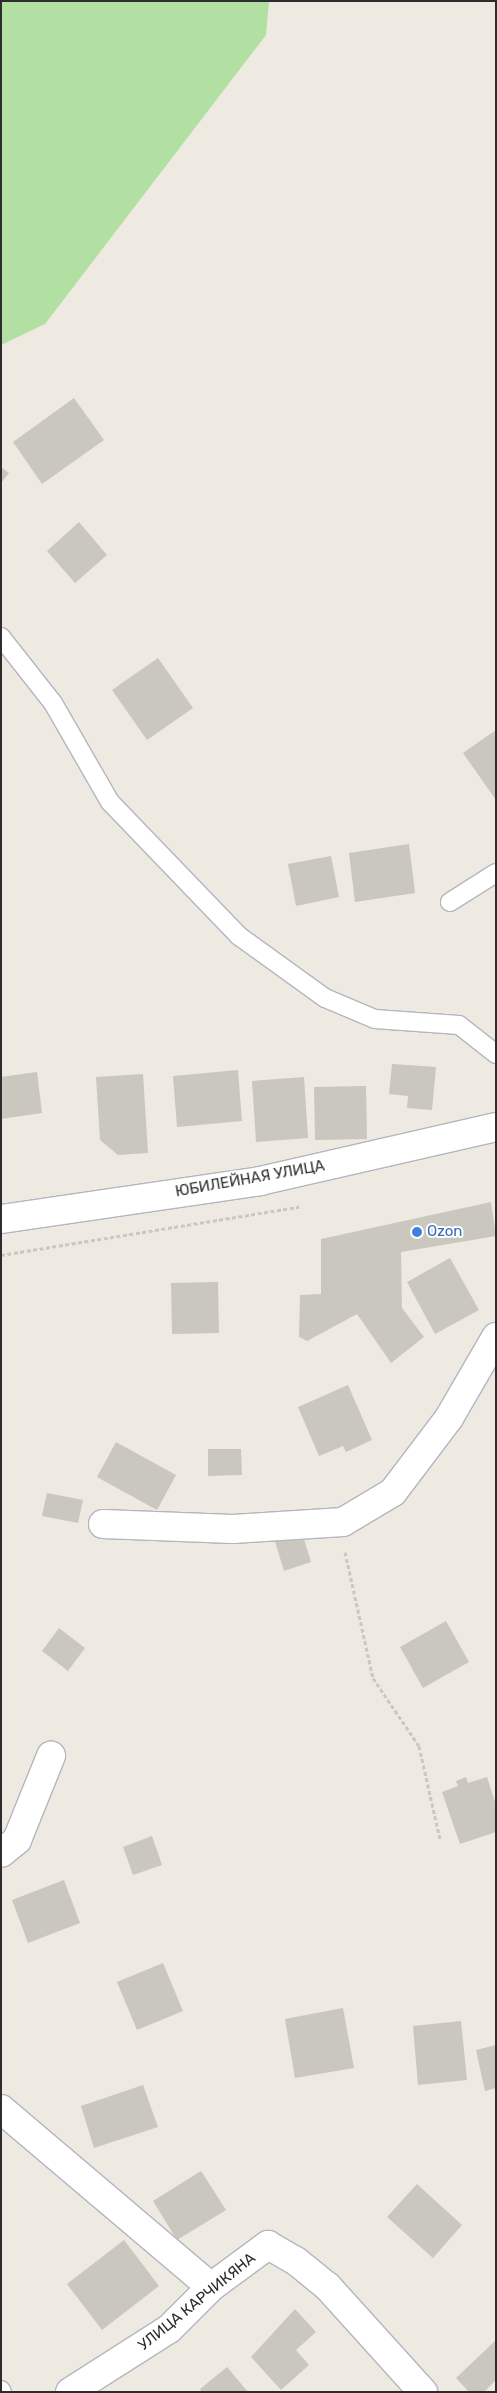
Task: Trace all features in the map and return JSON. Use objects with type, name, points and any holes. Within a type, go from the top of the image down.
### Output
[{"type":"street","name":"ЮБИЛЕЙНАЯ УЛИЦА","points":[[1,1218],[260,1181],[496,1127]]},
{"type":"street","points":[[103,1524],[233,1529],[343,1522],[393,1492],[449,1418],[496,1337]]},
{"type":"street","points":[[1,1853],[17,1840],[51,1756]]},
{"type":"street","points":[[4,2108],[211,2287]]},
{"type":"street","name":"УЛИЦА КАРЧИКЯНА","points":[[70,2392],[169,2329],[211,2287],[268,2245],[296,2261],[328,2287],[423,2392]]},
{"type":"lane","points":[[1,637],[53,703],[110,802],[239,936],[325,998],[375,1019],[459,1025],[496,1054]]},
{"type":"lane","points":[[450,902],[496,873]]},
{"type":"path","points":[[343,1522],[347,1565],[373,1678],[419,1746],[440,1839]]},
{"type":"green space","points":[[1,1],[269,1],[266,35],[45,324],[1,345]]},
{"type":"building","points":[[74,398],[104,440],[42,484],[13,442]]},
{"type":"building","points":[[1,467],[9,473],[1,483]]},
{"type":"building","points":[[79,522],[107,555],[75,583],[47,551]]},
{"type":"building","points":[[158,658],[193,708],[147,740],[112,690]]},
{"type":"building","points":[[496,730],[496,800],[463,753]]},
{"type":"building","points":[[409,844],[415,893],[355,902],[349,853]]},
{"type":"building","points":[[331,856],[339,897],[296,906],[288,864]]},
{"type":"building","points":[[392,1064],[436,1067],[432,1110],[407,1108],[408,1096],[389,1094]]},
{"type":"building","points":[[238,1070],[242,1121],[177,1127],[173,1076]]},
{"type":"building","points":[[37,1072],[42,1113],[1,1119],[1,1077]]},
{"type":"building","points":[[143,1074],[148,1153],[118,1155],[100,1140],[96,1077]]},
{"type":"building","points":[[304,1077],[308,1138],[256,1142],[252,1081]]},
{"type":"building","points":[[366,1086],[367,1139],[315,1140],[314,1087]]},
{"type":"building","points":[[491,1202],[496,1236],[401,1252],[402,1308],[424,1337],[391,1363],[357,1314],[307,1341],[299,1337],[300,1295],[321,1294],[321,1239]]},
{"type":"building","points":[[450,1258],[479,1310],[435,1334],[407,1282]]},
{"type":"building","points":[[218,1282],[219,1333],[172,1334],[171,1283]]},
{"type":"building","points":[[348,1385],[372,1440],[346,1452],[343,1446],[319,1456],[298,1407]]},
{"type":"building","points":[[116,1442],[176,1475],[157,1510],[97,1477]]},
{"type":"building","points":[[208,1449],[241,1449],[242,1475],[208,1476]]},
{"type":"building","points":[[47,1493],[83,1500],[78,1523],[42,1516]]},
{"type":"building","points":[[300,1526],[311,1562],[284,1571],[273,1535]]},
{"type":"building","points":[[446,1621],[469,1662],[423,1688],[400,1647]]},
{"type":"building","points":[[59,1628],[85,1648],[68,1671],[42,1651]]},
{"type":"building","points":[[466,1777],[468,1783],[487,1777],[496,1805],[496,1832],[460,1844],[442,1792],[458,1786],[456,1781]]},
{"type":"building","points":[[152,1836],[162,1865],[133,1875],[123,1847]]},
{"type":"building","points":[[64,1880],[80,1923],[28,1943],[12,1900]]},
{"type":"building","points":[[163,1963],[183,2011],[137,2030],[117,1982]]},
{"type":"building","points":[[343,2008],[354,2068],[295,2078],[285,2019]]},
{"type":"building","points":[[461,2021],[467,2080],[418,2085],[413,2026]]},
{"type":"building","points":[[496,2045],[496,2088],[485,2091],[476,2050]]},
{"type":"building","points":[[143,2085],[158,2127],[94,2148],[81,2106]]},
{"type":"building","points":[[201,2171],[226,2210],[177,2240],[153,2201]]},
{"type":"building","points":[[417,2184],[462,2225],[433,2258],[387,2217]]},
{"type":"building","points":[[124,2240],[159,2286],[102,2330],[67,2284]]},
{"type":"building","points":[[295,2309],[316,2332],[296,2350],[309,2365],[281,2390],[251,2357]]},
{"type":"building","points":[[496,2340],[496,2380],[484,2392],[469,2392],[456,2378]]},
{"type":"building","points":[[227,2367],[248,2392],[202,2392],[200,2389]]},
{"type":"place","name":"Ozon","points":[[417,1232]]}]
